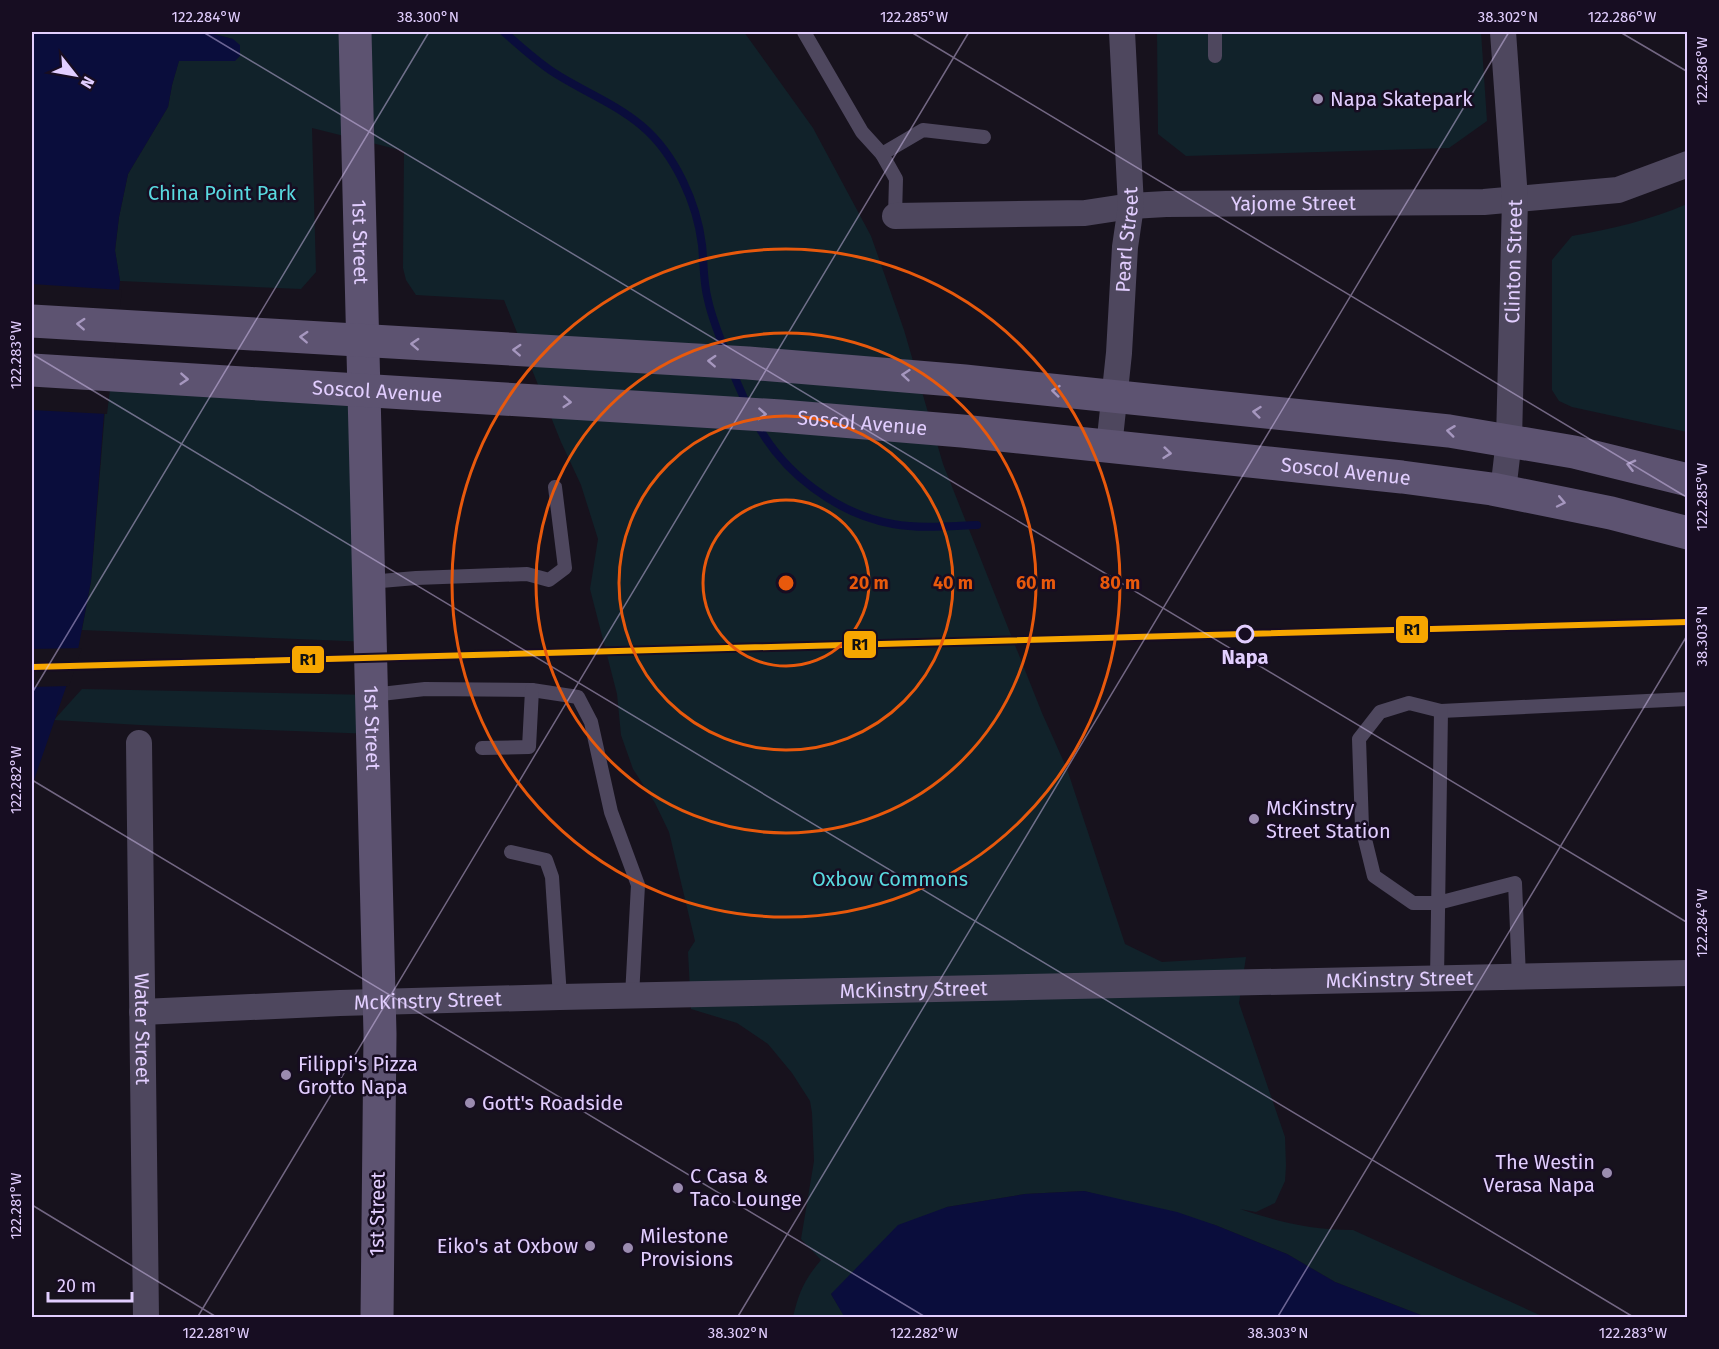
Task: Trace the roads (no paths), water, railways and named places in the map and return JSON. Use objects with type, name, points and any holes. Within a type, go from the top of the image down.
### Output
[{"type":"main road","name":"1st Street","points":[[355,32],[380,1034],[377,1317]]},
{"type":"main road","points":[[32,321],[787,365],[965,381],[1449,431],[1605,458],[1688,480]]},
{"type":"main road","name":"Soscol Avenue","points":[[32,370],[781,416],[990,434],[1402,477],[1503,491],[1611,513],[1688,533]]},
{"type":"street","name":"Pearl Street","points":[[1109,447],[1125,247],[1131,206],[1122,32]]},
{"type":"street","name":"Clinton Street","points":[[1503,32],[1515,200],[1509,440],[1503,491]]},
{"type":"street","name":"Yajome Street","points":[[895,216],[1085,213],[1131,206],[1515,200],[1618,190],[1688,164]]},
{"type":"street","name":"Water Street","points":[[139,743],[146,1317]]},
{"type":"street","name":"McKinstry Street","points":[[142,1012],[560,997],[1688,973]]},
{"type":"lane","points":[[804,32],[862,132],[882,154],[896,179],[895,216]]},
{"type":"lane","points":[[1215,32],[1215,56]]},
{"type":"lane","points":[[882,154],[923,130],[984,137]]},
{"type":"lane","points":[[369,582],[527,574],[549,580],[565,568],[555,487]]},
{"type":"lane","points":[[372,695],[425,689],[532,690],[578,697],[591,722],[611,812],[638,885],[632,996]]},
{"type":"lane","points":[[482,748],[529,747],[532,690]]},
{"type":"lane","points":[[1519,977],[1515,883],[1438,903],[1413,903],[1374,876],[1362,827],[1359,739],[1380,712],[1409,703],[1441,711],[1688,699]]},
{"type":"lane","points":[[1437,979],[1441,711]]},
{"type":"lane","points":[[511,852],[546,860],[552,877],[560,997]]},
{"type":"waterway","points":[[504,32],[553,72],[632,118],[665,150],[690,196],[702,245],[706,293],[727,356]]},
{"type":"waterway","points":[[732,371],[747,405]]},
{"type":"waterway","points":[[756,422],[767,441],[796,474],[832,501],[852,511],[872,519],[904,526],[977,525]]},
{"type":"railway","points":[[32,667],[1052,639]]},
{"type":"place","name":"Napa Skatepark","points":[[1318,99]]},
{"type":"place","name":"Napa","points":[[1245,634]]},
{"type":"place","name":"McKinstry Street Station","points":[[1254,819]]},
{"type":"place","name":"Filippi's Pizza Grotto Napa","points":[[286,1075]]},
{"type":"place","name":"Gott's Roadside","points":[[470,1103]]},
{"type":"place","name":"The Westin Verasa Napa","points":[[1607,1173]]},
{"type":"place","name":"C Casa & Taco Lounge","points":[[678,1188]]},
{"type":"place","name":"Eiko's at Oxbow","points":[[590,1246]]},
{"type":"place","name":"Milestone Provisions","points":[[628,1248]]},
{"type":"park label","name":"China Point Park","points":[[222,193]]},
{"type":"park label","name":"Oxbow Commons","points":[[890,879]]}]
